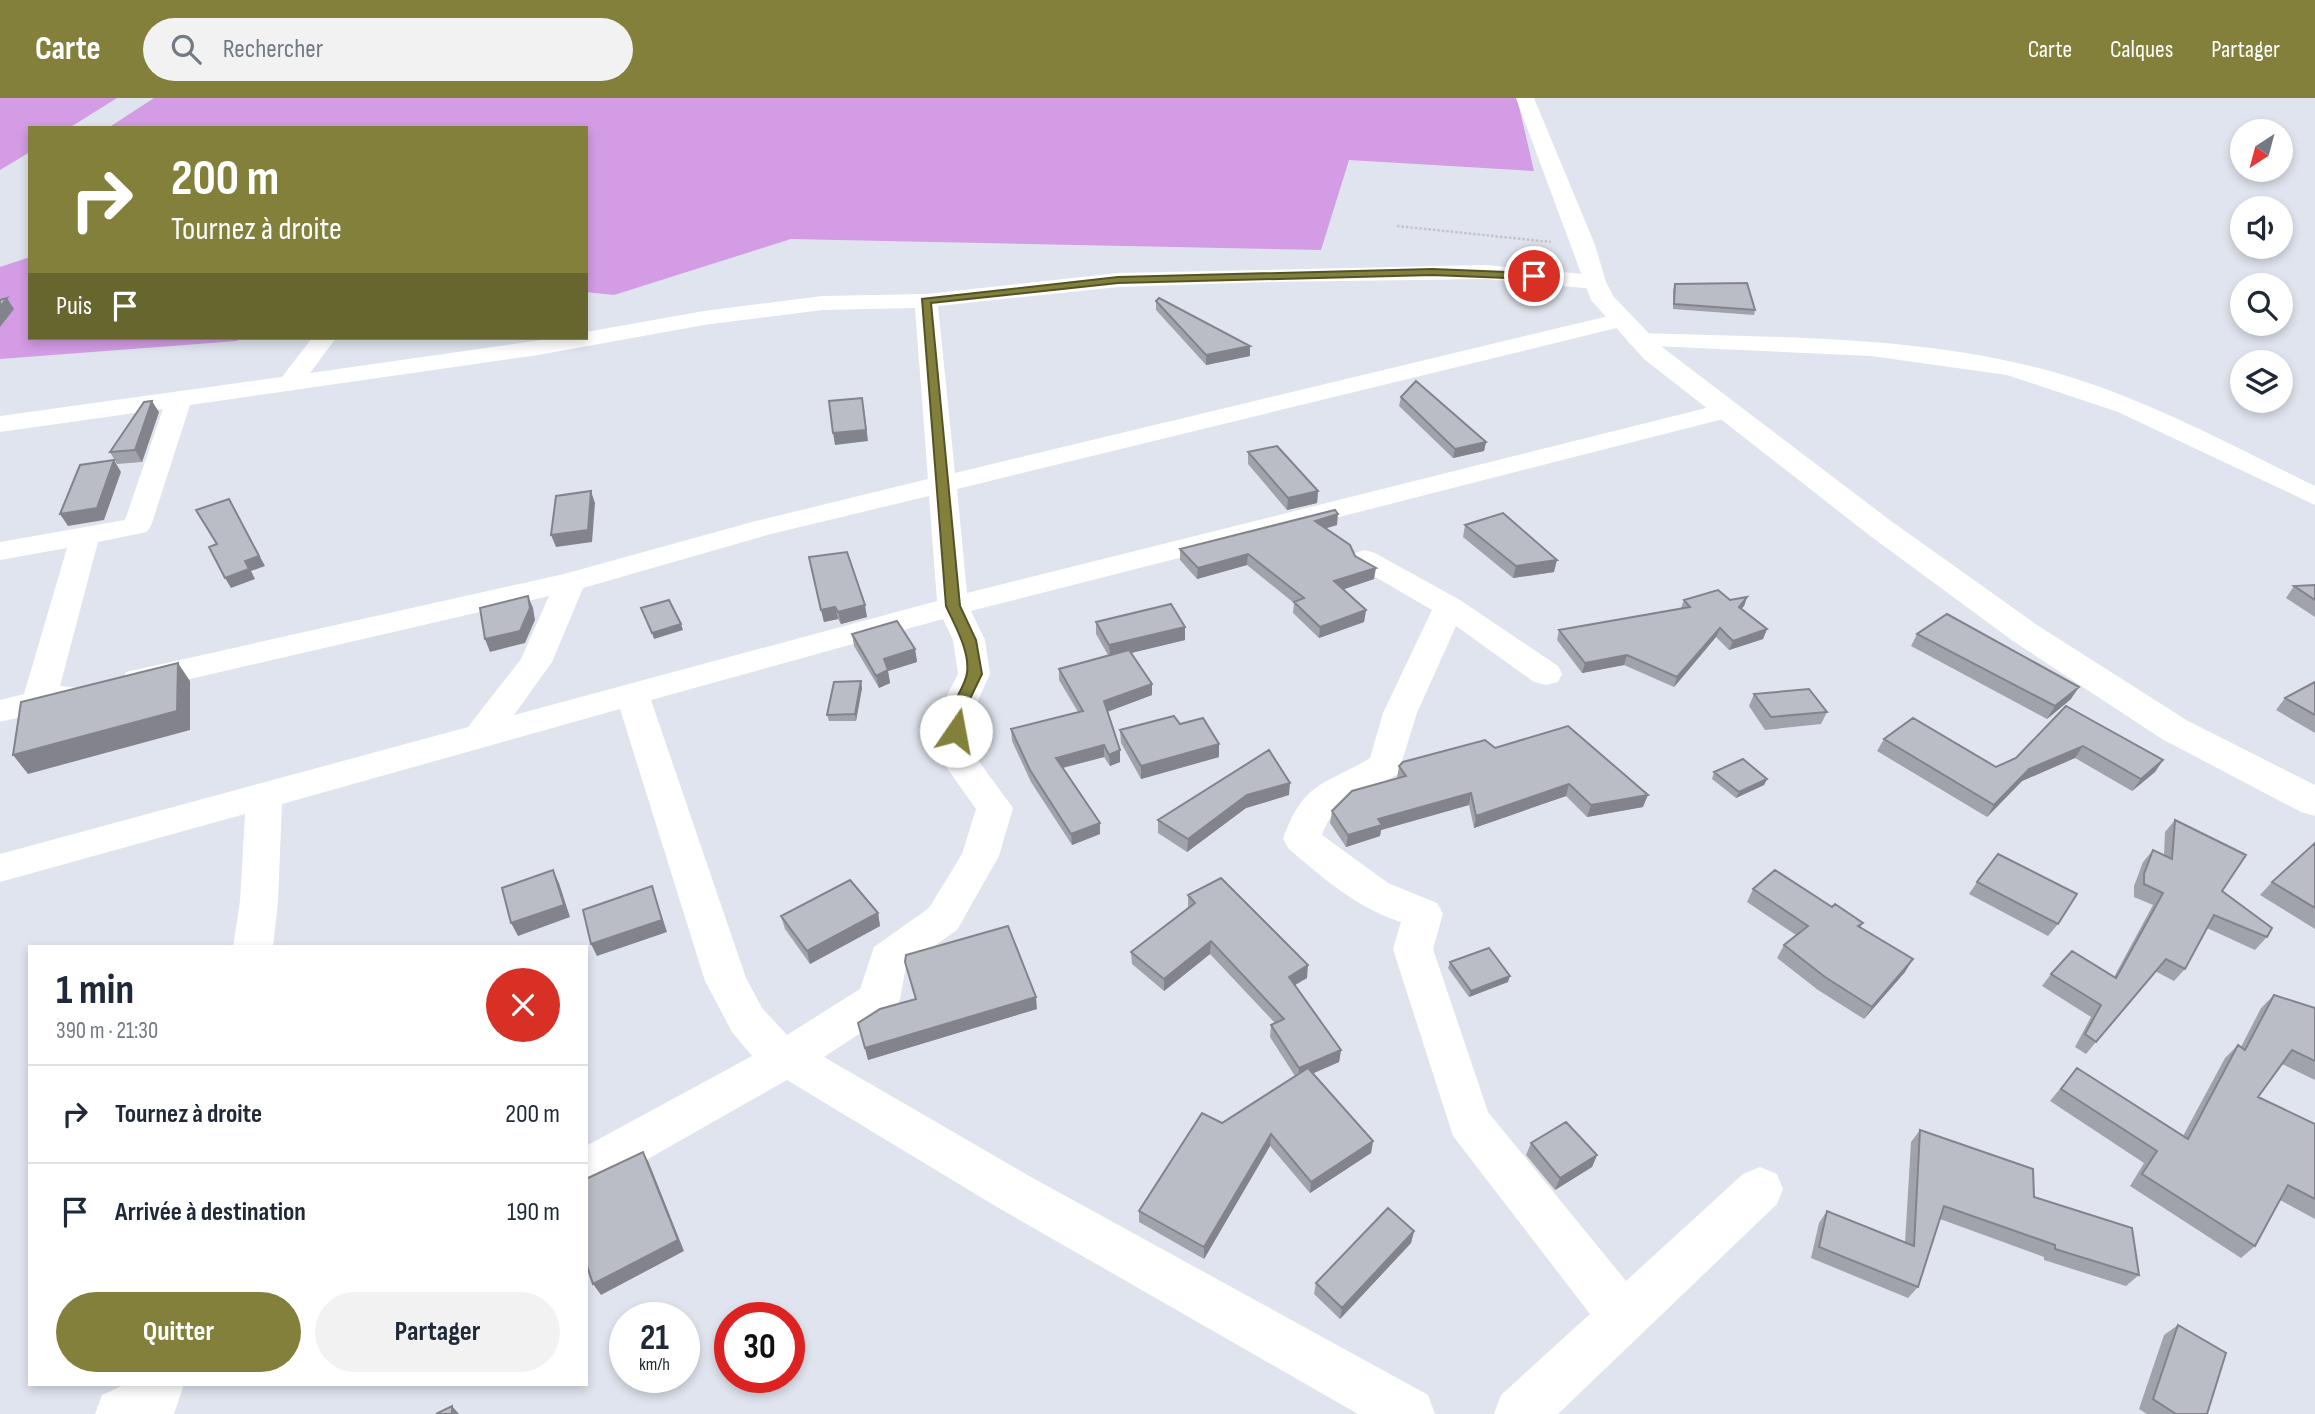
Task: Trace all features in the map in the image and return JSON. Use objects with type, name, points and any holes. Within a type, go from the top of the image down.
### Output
[{"type":"main road","points":[[1525,98],[1583,245],[1594,282],[1603,300],[1630,330],[1726,411],[2025,633],[2175,730],[2315,802]]},
{"type":"street","points":[[588,339],[704,318],[822,303],[926,301],[1118,280],[1485,272],[1594,282]]},
{"type":"street","points":[[588,1169],[787,1058],[878,999],[888,958],[943,919],[980,856],[995,808],[954,754],[958,707],[974,674],[969,640],[953,606],[926,301]]},
{"type":"street","points":[[0,711],[570,582],[762,528],[942,483],[1630,330],[1912,351],[2010,368],[2095,394],[2156,420],[2315,497]]},
{"type":"street","points":[[289,384],[322,340]]},
{"type":"street","points":[[0,424],[582,340]]},
{"type":"street","points":[[0,551],[137,526],[179,400]]},
{"type":"street","points":[[0,868],[953,606],[1726,411]]},
{"type":"street","points":[[39,702],[85,535]]},
{"type":"street","points":[[1365,559],[1449,607],[1546,674]]},
{"type":"street","points":[[480,736],[536,662],[570,582]]},
{"type":"street","points":[[1449,607],[1400,713],[1386,765],[1368,777],[1326,793],[1308,817],[1303,839],[1346,876],[1398,908],[1423,914],[1413,949],[1469,1122],[1624,1318]]},
{"type":"street","points":[[632,694],[726,981],[747,1020],[774,1049],[1014,1192],[1409,1414]]},
{"type":"street","points":[[253,945],[259,901],[264,795]]},
{"type":"street","points":[[1520,1414],[1760,1189]]},
{"type":"path","points":[[1397,226],[1583,245]]},
{"type":"shaded area","points":[[0,98],[117,98],[72,126],[28,126],[28,153],[0,170]]},
{"type":"shaded area","points":[[154,98],[1517,98],[1534,171],[1349,160],[1321,250],[791,239],[614,295],[588,292],[588,126],[111,126]]},
{"type":"shaded area","points":[[28,258],[28,340],[238,340],[0,359],[0,267]]},
{"type":"building","points":[[1747,283],[1755,310],[1674,304],[1675,284]]},
{"type":"building","points":[[1159,298],[1250,346],[1206,355],[1156,301]]},
{"type":"building","points":[[1416,381],[1486,442],[1455,449],[1401,397]]},
{"type":"building","points":[[862,398],[866,430],[833,433],[829,401]]},
{"type":"building","points":[[152,401],[135,450],[110,452],[144,402]]},
{"type":"building","points":[[1277,446],[1318,491],[1288,498],[1248,452]]},
{"type":"building","points":[[114,460],[97,508],[60,514],[80,465]]},
{"type":"building","points":[[591,491],[588,530],[551,535],[556,496]]},
{"type":"building","points":[[229,499],[259,556],[245,561],[249,569],[225,578],[209,547],[217,544],[196,510]]},
{"type":"building","points":[[1335,510],[1338,514],[1315,521],[1350,545],[1355,556],[1376,568],[1334,581],[1366,610],[1320,627],[1294,602],[1304,598],[1248,554],[1198,568],[1180,549]]},
{"type":"building","points":[[1503,513],[1557,560],[1516,566],[1465,525]]},
{"type":"building","points":[[847,552],[865,605],[838,612],[835,607],[821,610],[809,557]]},
{"type":"building","points":[[2315,585],[2315,600],[2294,586]]},
{"type":"building","points":[[1718,590],[1730,600],[1747,597],[1739,607],[1767,629],[1733,641],[1720,628],[1677,677],[1627,655],[1585,663],[1559,630],[1690,607],[1684,600]]},
{"type":"building","points":[[528,596],[530,608],[520,631],[485,639],[480,608]]},
{"type":"building","points":[[669,600],[681,624],[652,633],[641,608]]},
{"type":"building","points":[[1171,604],[1185,627],[1109,645],[1096,622]]},
{"type":"building","points":[[1947,614],[2079,687],[2055,706],[1917,634]]},
{"type":"building","points":[[897,621],[915,649],[884,659],[888,670],[876,676],[852,634]]},
{"type":"building","points":[[1129,650],[1152,684],[1104,701],[1120,750],[1109,755],[1104,745],[1056,758],[1100,823],[1071,834],[1030,770],[1011,729],[1083,711],[1059,669]]},
{"type":"building","points":[[178,663],[177,711],[13,755],[21,702]]},
{"type":"building","points":[[861,681],[855,714],[827,715],[834,682]]},
{"type":"building","points":[[2315,682],[2315,715],[2285,698]]},
{"type":"building","points":[[1809,689],[1827,712],[1771,717],[1754,694]]},
{"type":"building","points":[[2066,706],[2163,760],[2141,779],[2083,746],[2029,769],[1994,805],[1884,739],[1913,718],[1996,767],[2016,758]]},
{"type":"building","points":[[1174,716],[1180,724],[1203,718],[1219,744],[1141,766],[1120,730]]},
{"type":"building","points":[[1568,726],[1648,795],[1591,805],[1569,784],[1476,816],[1471,793],[1378,819],[1382,825],[1348,835],[1332,811],[1352,791],[1406,776],[1399,766],[1403,762],[1485,740],[1495,748]]},
{"type":"building","points":[[1269,750],[1290,783],[1247,795],[1188,839],[1158,820]]},
{"type":"building","points":[[1743,759],[1767,779],[1739,792],[1714,772]]},
{"type":"building","points":[[2175,820],[2246,855],[2222,891],[2272,928],[2267,937],[2214,915],[2185,969],[2166,959],[2096,1042],[2085,1034],[2101,1005],[2051,974],[2072,951],[2116,978],[2163,893],[2144,884],[2144,874],[2153,850],[2172,859]]},
{"type":"building","points":[[2315,843],[2315,908],[2272,882]]},
{"type":"building","points":[[1998,854],[2077,894],[2058,924],[1977,882]]},
{"type":"building","points":[[553,870],[564,905],[511,923],[502,888]]},
{"type":"building","points":[[1775,870],[1832,907],[1835,904],[1863,923],[1858,926],[1913,959],[1872,1007],[1825,977],[1784,945],[1808,926],[1753,889]]},
{"type":"building","points":[[1221,878],[1308,965],[1289,977],[1341,1050],[1299,1068],[1271,1025],[1284,1019],[1211,941],[1164,979],[1131,952],[1195,903],[1188,895]]},
{"type":"building","points":[[850,880],[878,913],[807,951],[781,916]]},
{"type":"building","points":[[652,886],[662,920],[591,944],[583,910]]},
{"type":"building","points":[[1008,926],[1036,997],[865,1048],[858,1023],[880,1009],[916,999],[905,962],[906,955]]},
{"type":"building","points":[[1489,948],[1510,976],[1471,991],[1450,962]]},
{"type":"building","points":[[2274,995],[2315,1008],[2315,1061],[2292,1050],[2258,1097],[2315,1124],[2315,1199],[2288,1185],[2255,1246],[2142,1174],[2157,1151],[2061,1089],[2077,1068],[2188,1139],[2238,1045],[2245,1050]]},
{"type":"building","points":[[1308,1068],[1373,1141],[1311,1182],[1271,1134],[1204,1247],[1139,1211],[1202,1113],[1222,1123]]},
{"type":"building","points":[[1566,1122],[1597,1155],[1560,1178],[1531,1143]]},
{"type":"building","points":[[1920,1130],[2033,1169],[2034,1197],[2132,1228],[2139,1275],[2055,1249],[2055,1245],[1944,1206],[1918,1287],[1819,1247],[1827,1211],[1914,1246]]},
{"type":"building","points":[[643,1152],[678,1240],[593,1284],[588,1269],[588,1178]]},
{"type":"building","points":[[1388,1208],[1414,1231],[1342,1308],[1316,1283]]},
{"type":"building","points":[[2178,1325],[2226,1353],[2207,1414],[2176,1414],[2153,1399]]},
{"type":"building","points":[[452,1406],[452,1414],[436,1414]]},
{"type":"route","points":[[956,731],[958,707],[974,674],[969,640],[953,606],[926,301],[1118,280],[1432,272],[1534,276]]}]
